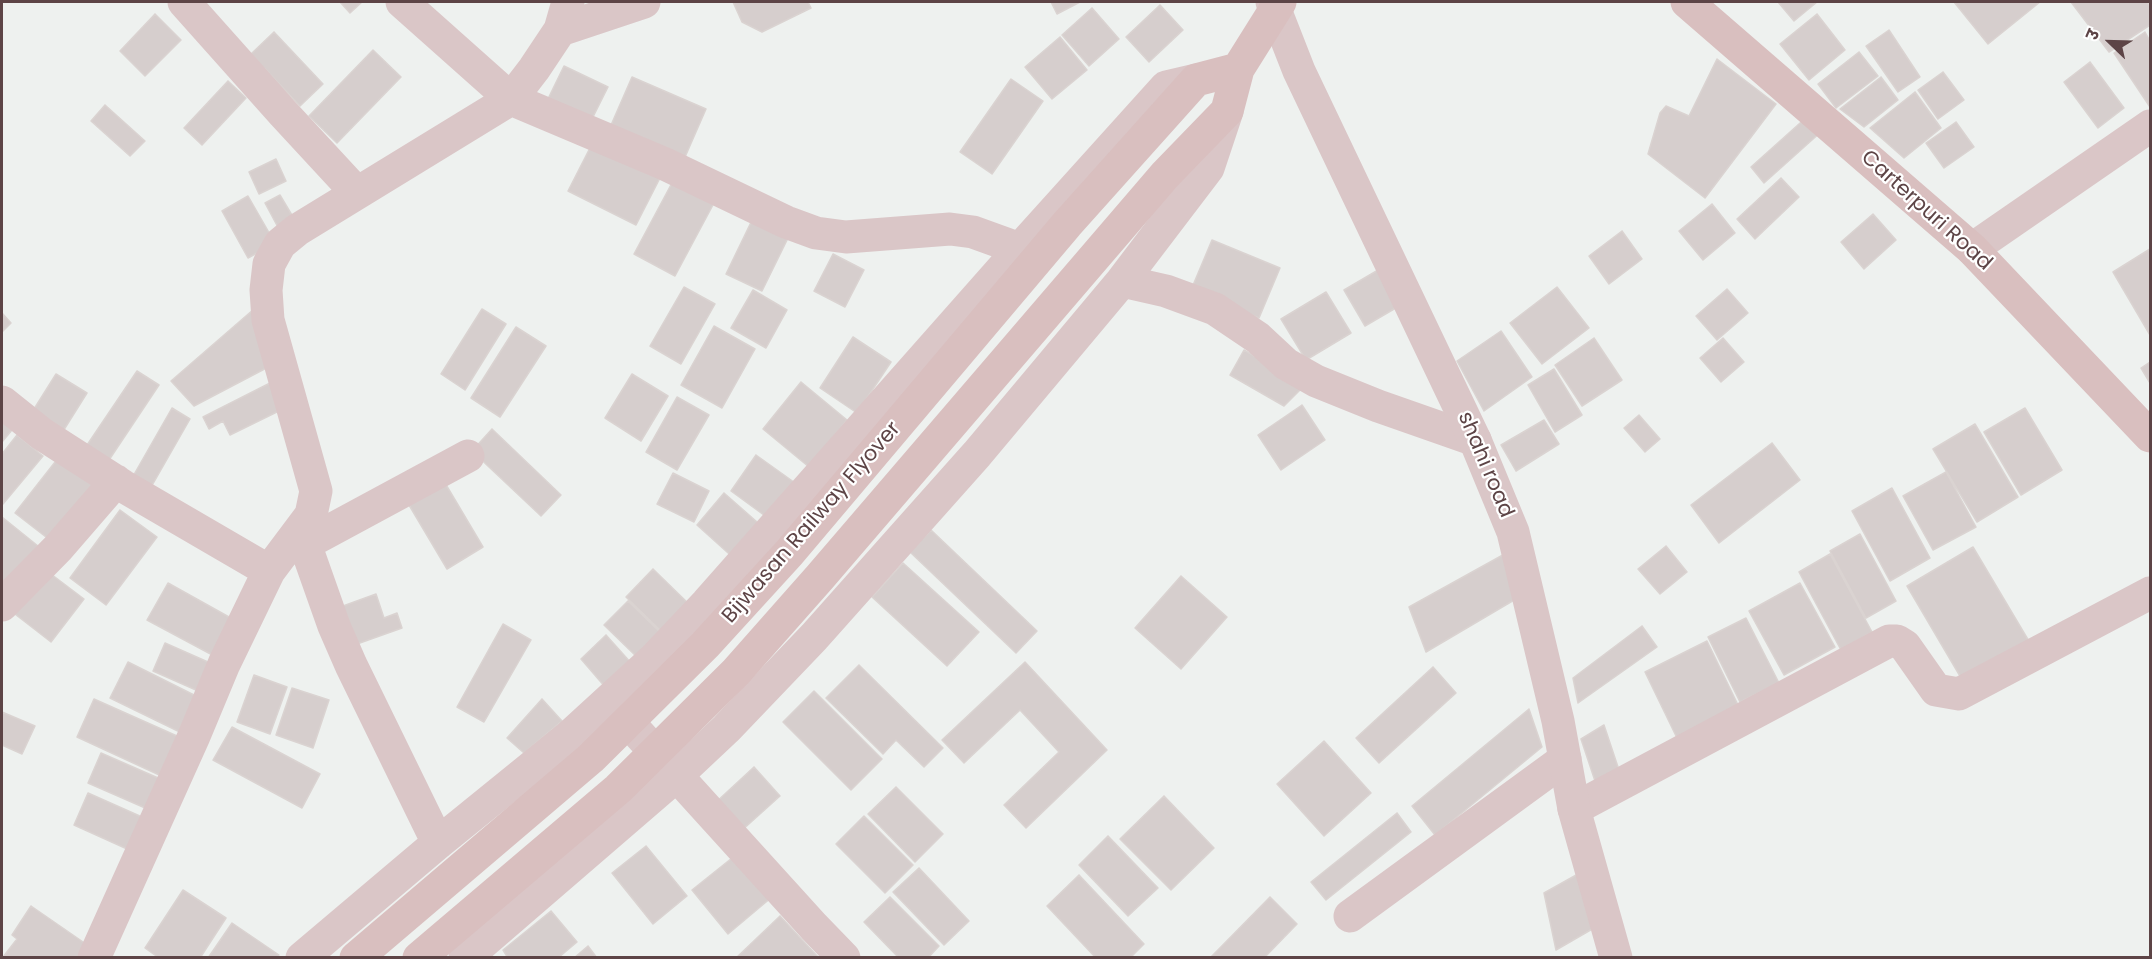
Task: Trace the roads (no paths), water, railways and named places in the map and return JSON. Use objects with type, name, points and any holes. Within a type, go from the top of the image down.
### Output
[{"type":"main road","name":"Carterpuri Road","points":[[1687,2],[1972,249],[2151,436]]},
{"type":"main road","name":"Bijwasan Railway Flyover","points":[[419,957],[618,789],[736,672],[1165,175],[1227,111],[1238,69],[1275,5]]},
{"type":"main road","points":[[1196,80],[1238,69]]},
{"type":"main road","name":"Bijwasan Railway Flyover","points":[[356,957],[591,758],[705,645],[789,553],[1067,224],[1196,80]]},
{"type":"street","points":[[184,2],[282,113],[357,193]]},
{"type":"street","points":[[402,2],[511,99],[665,164],[786,222],[816,233],[846,237],[950,229],[973,232],[1020,249]]},
{"type":"street","points":[[438,843],[334,626],[302,538],[311,515],[316,491],[268,320],[266,290],[269,264],[280,244],[297,230],[511,99],[534,69],[565,16],[644,2]]},
{"type":"street","name":"shahi road","points":[[1275,5],[1299,70],[1475,440],[1513,532],[1543,655],[1574,809],[1616,957]]},
{"type":"street","points":[[307,956],[438,843],[570,736],[652,660],[707,603],[1166,87],[1196,80]]},
{"type":"street","points":[[465,957],[676,776],[726,729],[814,638],[977,454],[1122,281],[1208,168],[1227,111]]},
{"type":"street","points":[[1972,249],[2151,126]]},
{"type":"street","points":[[1122,281],[1166,291],[1215,309],[1258,338],[1286,364],[1316,381],[1378,406],[1475,440]]},
{"type":"street","points":[[2,402],[42,434],[269,572]]},
{"type":"street","points":[[94,957],[157,820],[224,664],[269,572],[302,538],[468,456]]},
{"type":"street","points":[[2,605],[58,548],[116,481]]},
{"type":"street","points":[[1574,809],[1889,641],[1897,641],[1905,646],[1936,690],[1959,694],[2151,593]]},
{"type":"street","points":[[609,701],[813,927],[844,957]]},
{"type":"street","points":[[1350,916],[1565,759]]}]
